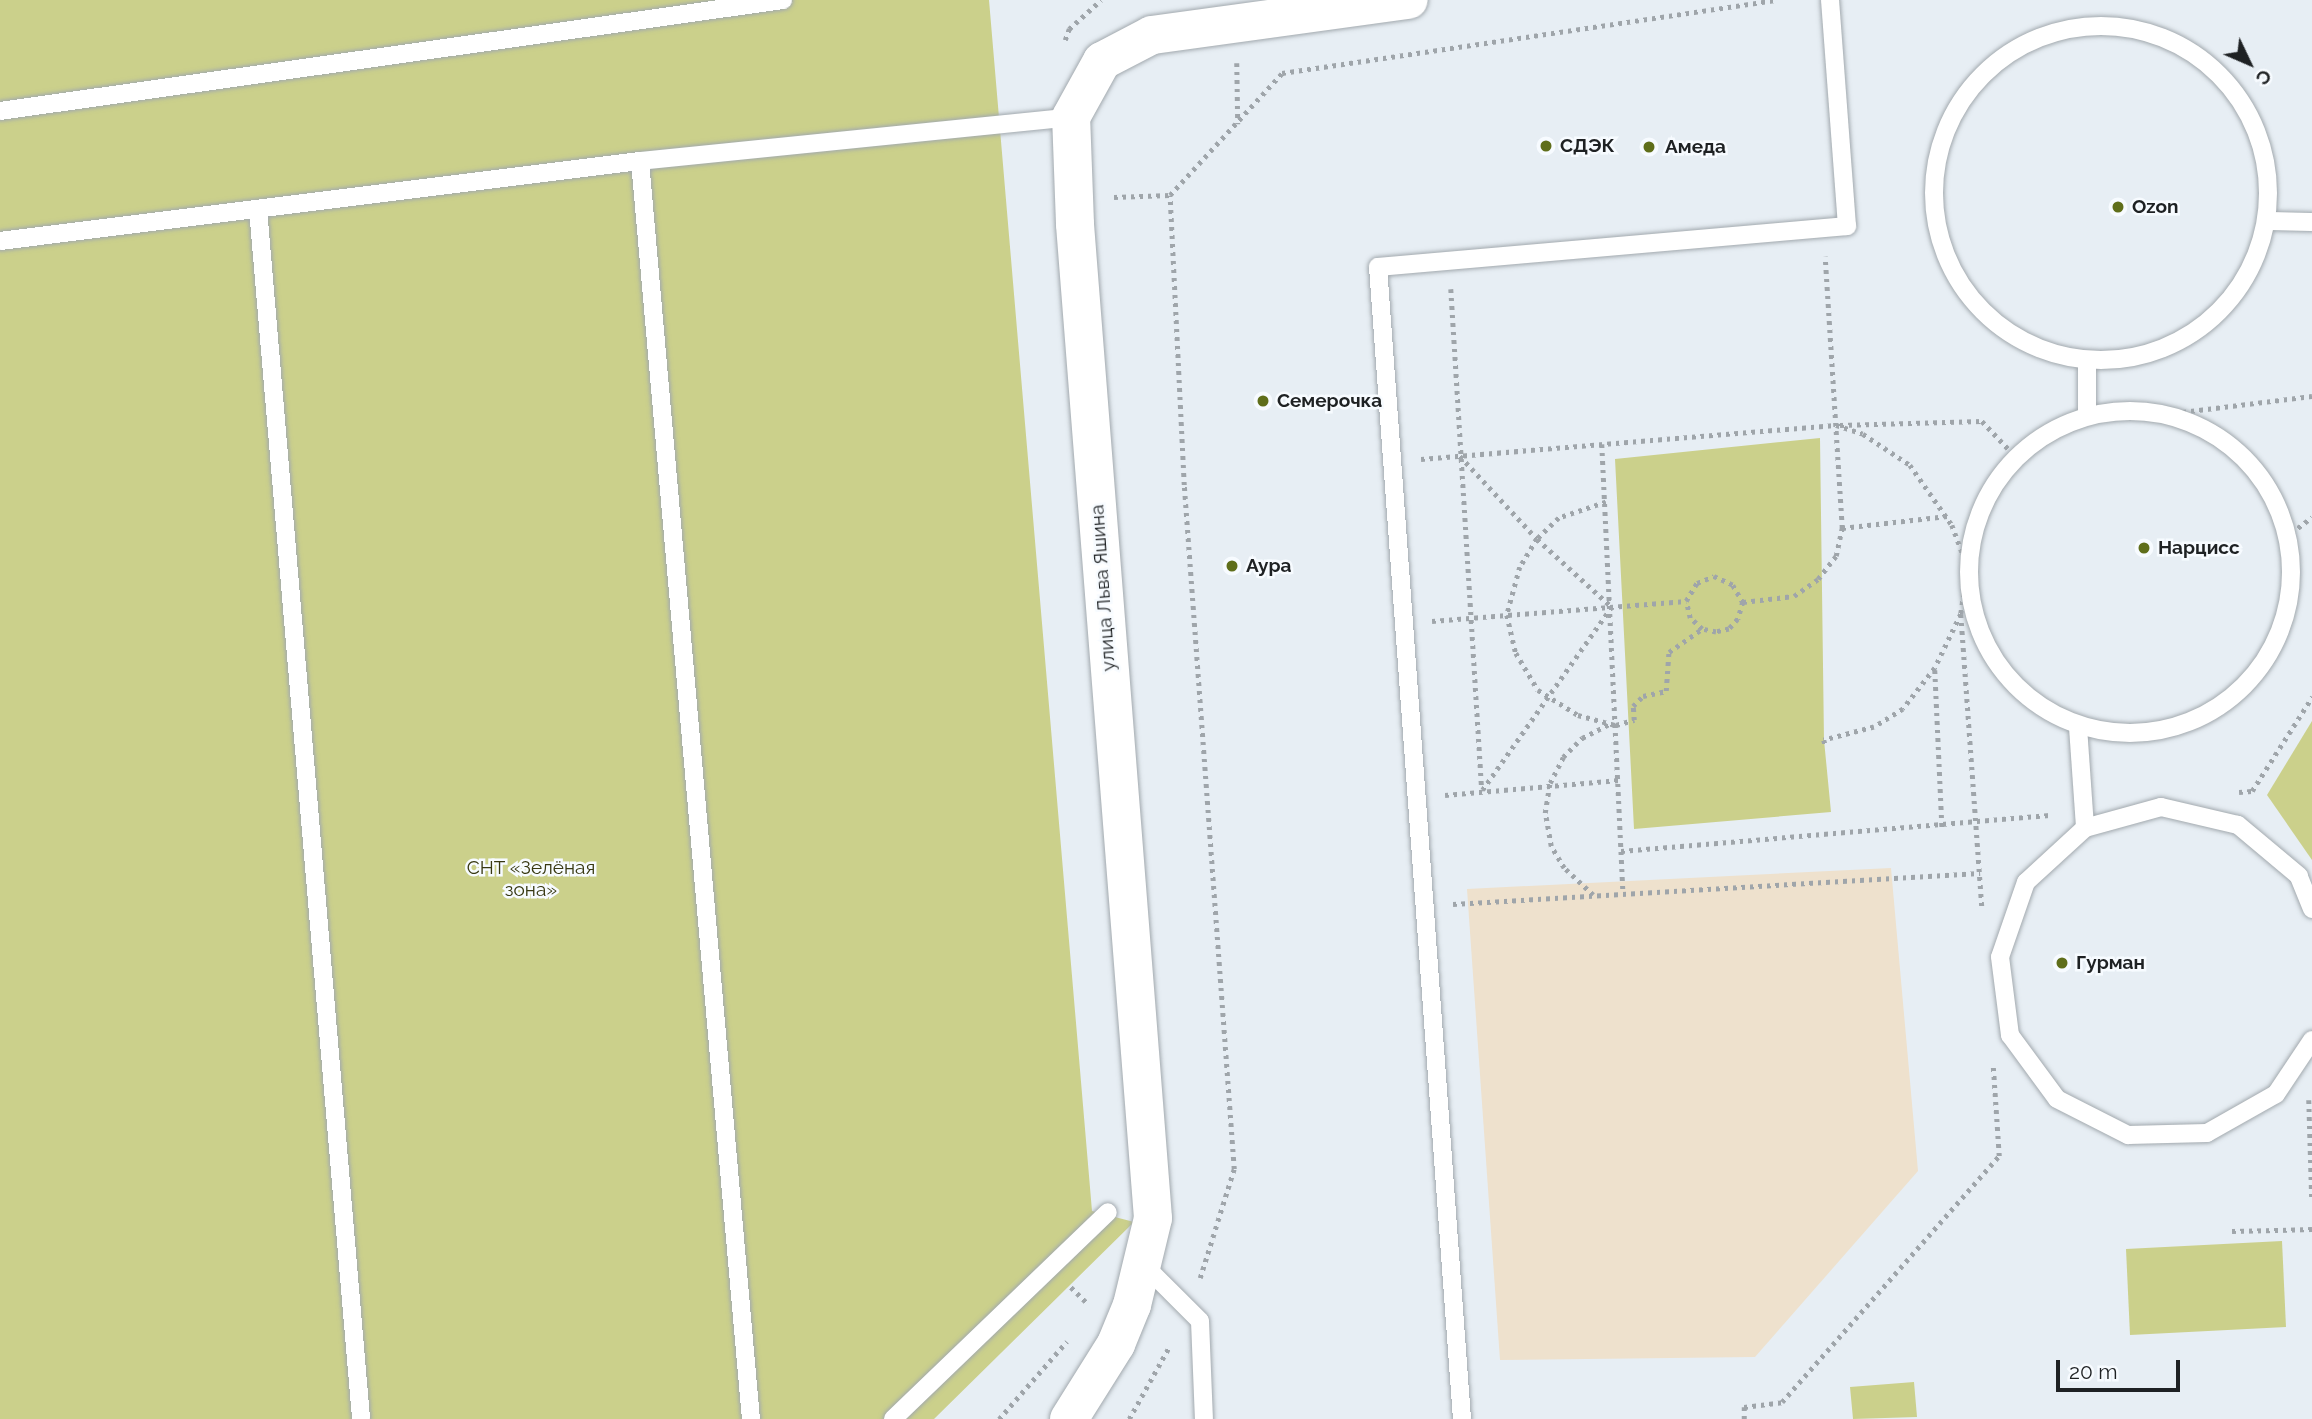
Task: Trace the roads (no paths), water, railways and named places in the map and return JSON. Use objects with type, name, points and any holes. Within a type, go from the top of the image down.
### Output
[{"type":"street","points":[[1071,117],[1102,61],[1152,36],[1409,0]]},
{"type":"street","name":"улица Льва Яшина","points":[[1069,1419],[1116,1344],[1142,1264],[1153,1218],[1075,224],[1071,117]]},
{"type":"lane","points":[[0,111],[783,0]]},
{"type":"lane","points":[[1462,1419],[1378,267],[1847,226],[1830,0]]},
{"type":"lane","points":[[2101,23],[2172,39],[2231,83],[2264,148],[2269,221],[2246,280],[2205,327],[2148,355],[2087,362],[2017,340],[1962,291],[1934,223],[1938,150],[1971,84],[2029,40],[2101,23]]},
{"type":"lane","points":[[0,241],[640,161],[1071,117]]},
{"type":"lane","points":[[640,161],[751,1419]]},
{"type":"lane","points":[[258,209],[362,1419]]},
{"type":"lane","points":[[2269,221],[2312,222]]},
{"type":"lane","points":[[2087,362],[2087,414]]},
{"type":"lane","points":[[2087,414],[2174,414],[2249,457],[2291,533],[2288,620],[2242,693],[2165,733],[2078,727],[2019,692],[1980,635],[1968,568],[1984,501],[2026,446],[2087,414]]},
{"type":"lane","points":[[2078,727],[2085,828]]},
{"type":"lane","points":[[2310,1044],[2276,1094],[2207,1133],[2128,1135],[2057,1099],[2010,1035],[2000,957],[2026,882],[2085,828],[2161,807],[2238,825],[2299,876],[2312,909]]},
{"type":"lane","points":[[893,1419],[1108,1212]]},
{"type":"lane","points":[[1142,1264],[1199,1321],[1204,1419]]},
{"type":"place","name":"СДЭК","points":[[1546,146]]},
{"type":"place","name":"Амеда","points":[[1649,147]]},
{"type":"place","name":"Ozon","points":[[2118,207]]},
{"type":"place","name":"Семерочка","points":[[1263,401]]},
{"type":"place","name":"Нарцисс","points":[[2144,548]]},
{"type":"place","name":"Аура","points":[[1232,566]]},
{"type":"place","name":"Гурман","points":[[2062,963]]},
{"type":"park label","name":"СНТ «Зелёная зона»","points":[[531,879]]}]
